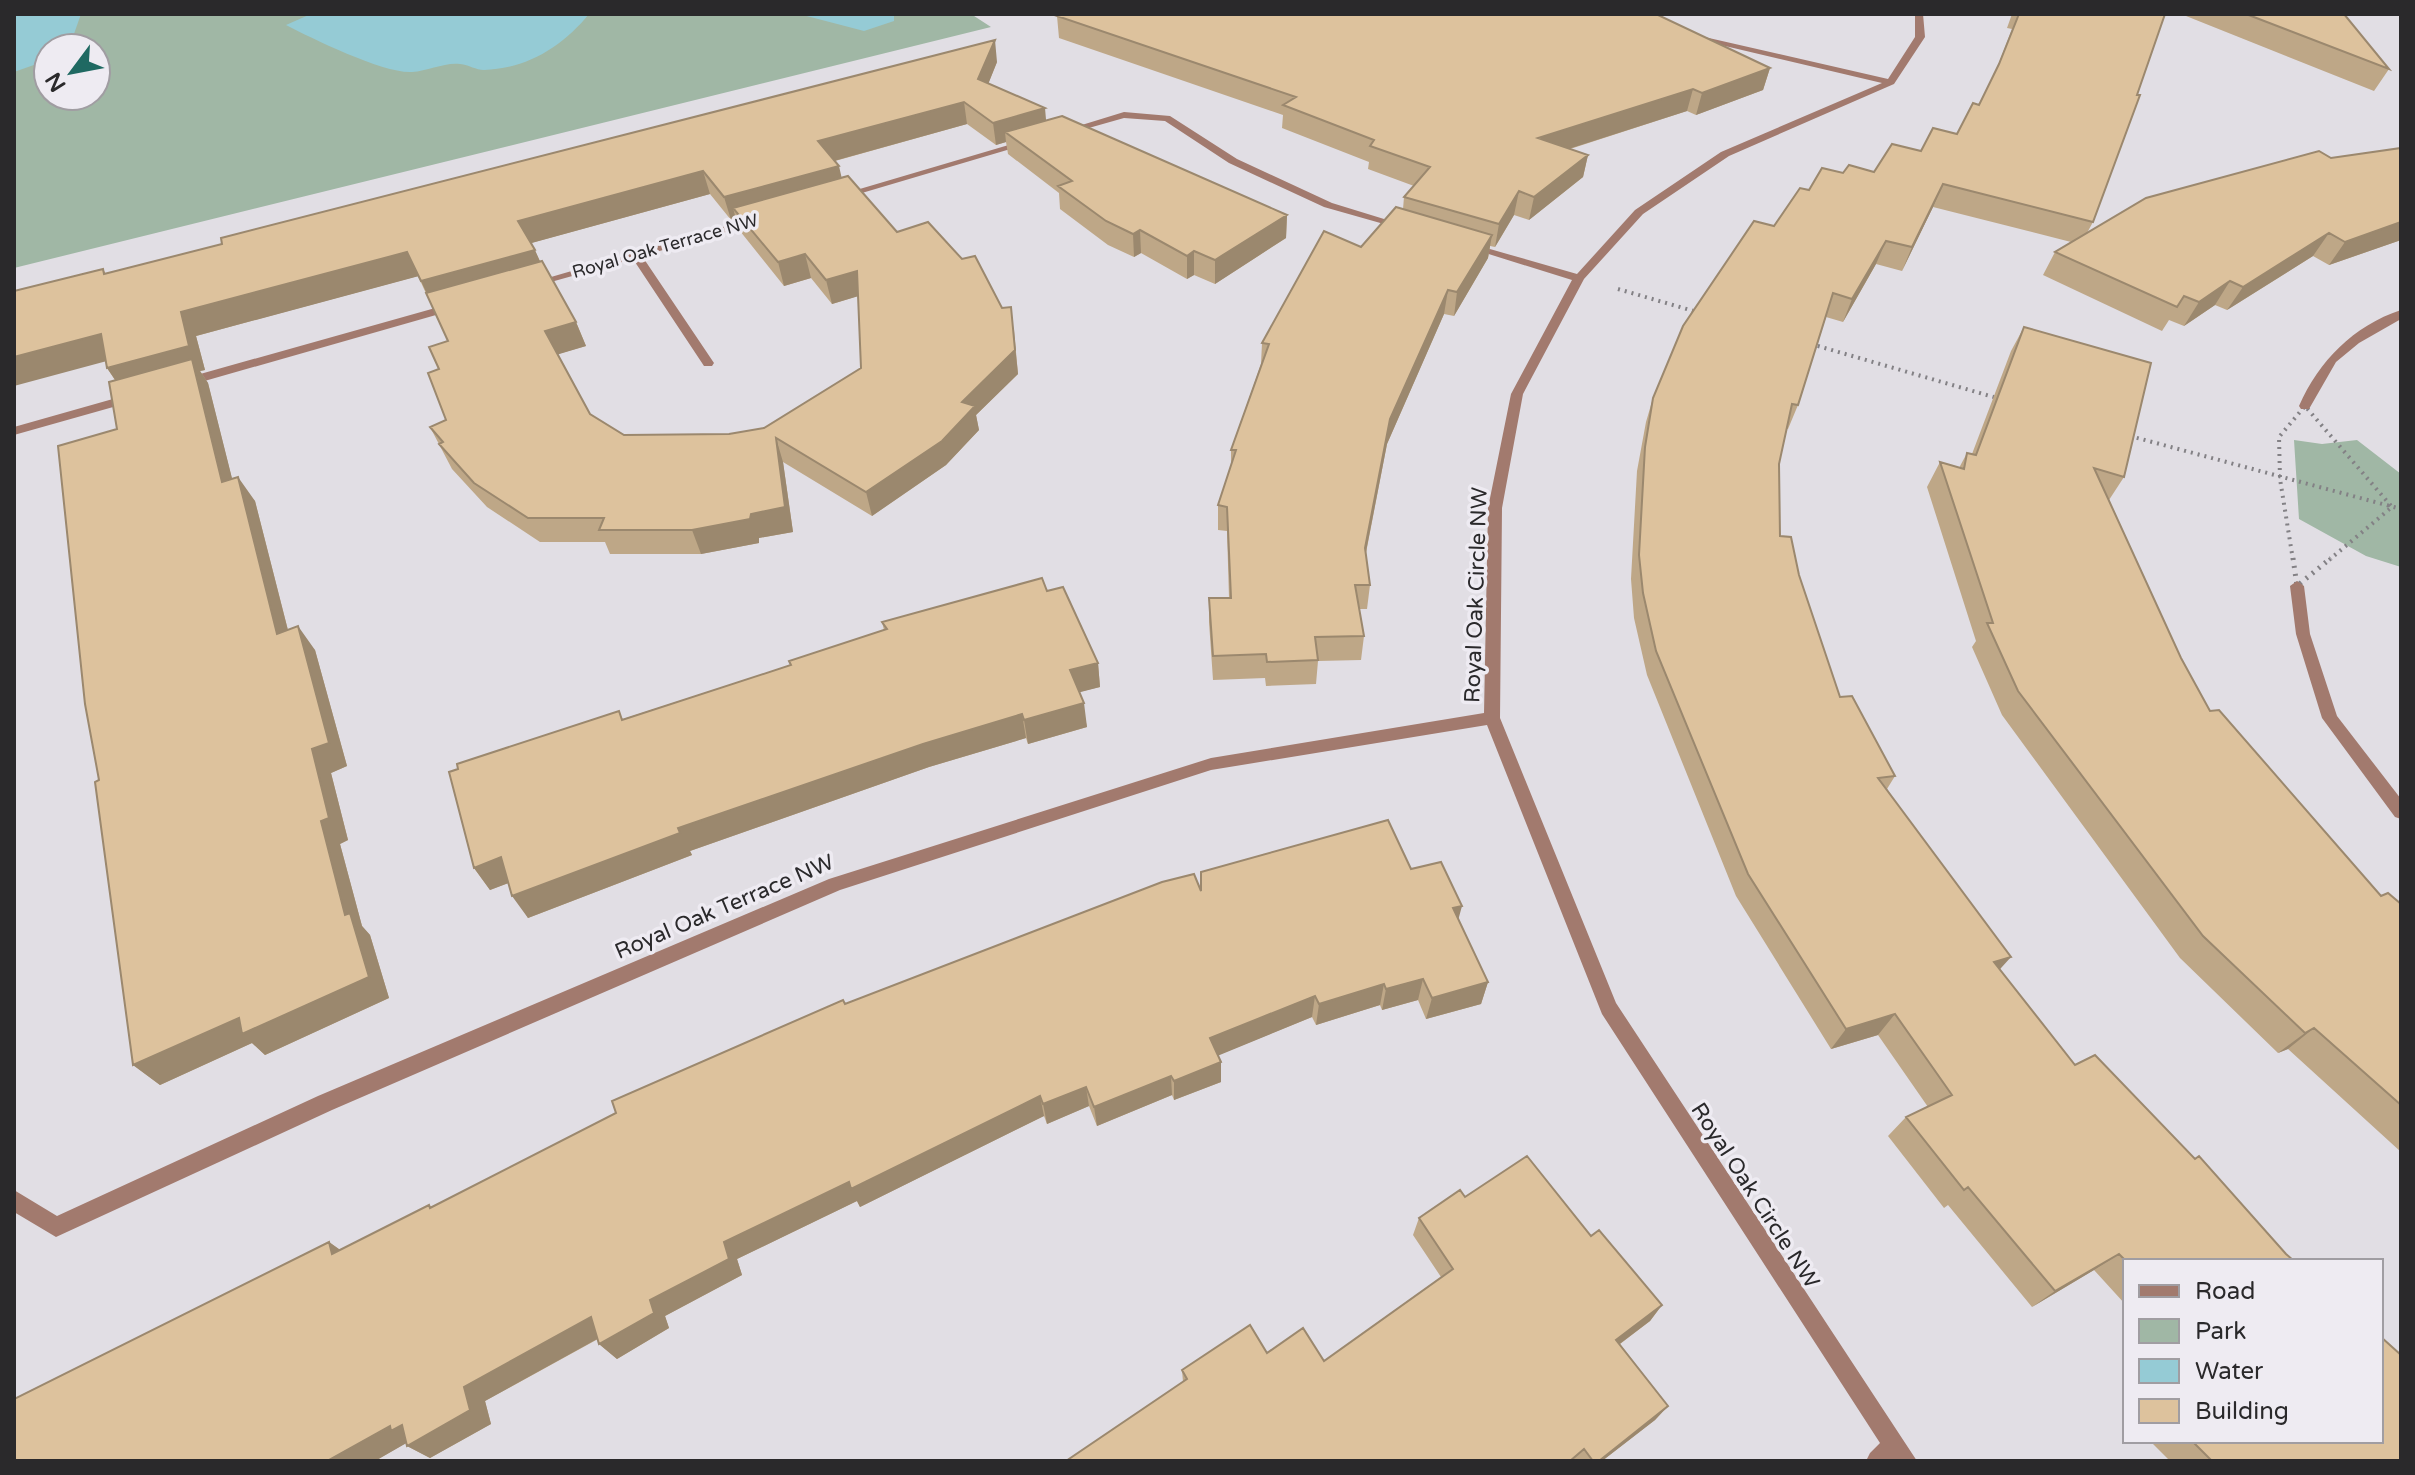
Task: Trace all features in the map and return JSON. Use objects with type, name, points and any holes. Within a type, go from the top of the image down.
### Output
[{"type":"street","points":[[1678,32],[1891,82],[1920,37],[1919,14]]},
{"type":"street","name":"Royal Oak Circle NW","points":[[1891,82],[1725,154],[1639,212],[1579,278],[1517,394],[1495,508],[1492,718],[1609,1008],[1892,1456]]},
{"type":"street","points":[[1048,137],[1124,115],[1167,118],[1233,161],[1314,199],[1417,231]]},
{"type":"street","points":[[834,198],[1032,141]]},
{"type":"street","name":"Royal Oak Terrace NW","points":[[515,289],[773,215]]},
{"type":"street","points":[[1461,244],[1579,278]]},
{"type":"street","points":[[636,255],[708,363]]},
{"type":"street","points":[[166,388],[469,302]]},
{"type":"street","points":[[2305,406],[2314,383],[2342,346],[2401,314]]},
{"type":"street","points":[[14,431],[151,393]]},
{"type":"street","points":[[2297,586],[2303,634],[2330,718],[2401,812]]},
{"type":"street","name":"Royal Oak Terrace NW","points":[[14,1200],[56,1227],[325,1103],[835,884],[1211,764],[1492,718]]},
{"type":"path","points":[[1579,278],[1700,313]]},
{"type":"path","points":[[1805,343],[2001,399]]},
{"type":"path","points":[[2297,586],[2280,479],[2279,437],[2305,406],[2392,507]]},
{"type":"path","points":[[2122,433],[2280,479],[2401,509]]},
{"type":"path","points":[[2297,586],[2392,507]]},
{"type":"green space","points":[[14,14],[971,14],[991,27],[14,268]]},
{"type":"green space","points":[[2294,440],[2322,444],[2357,440],[2401,474],[2401,567],[2366,556],[2299,519]]},
{"type":"water","points":[[14,14],[81,14],[75,32],[32,32],[32,66],[14,72]]},
{"type":"water","points":[[311,14],[589,14],[556,46],[515,65],[484,70],[454,64],[412,72],[367,62],[286,25]]},
{"type":"water","points":[[799,14],[894,14],[894,21],[864,31]]},
{"type":"building","points":[[1656,14],[1770,68],[1702,93],[1693,89],[1538,138],[1588,155],[1534,197],[1519,191],[1499,224],[1404,197],[1430,167],[1370,146],[1374,140],[1283,105],[1296,97],[1057,16]]},
{"type":"building","points":[[2019,14],[2165,14],[2137,95],[2140,95],[2093,222],[1943,184],[1912,247],[1886,241],[1852,299],[1833,293],[1798,405],[1792,404],[1779,464],[1780,536],[1791,537],[1799,575],[1840,697],[1852,696],[1895,776],[1878,778],[2011,957],[1994,962],[2075,1065],[2095,1055],[2195,1159],[2199,1156],[2292,1259],[2124,1259],[2119,1254],[2055,1291],[1968,1187],[1964,1190],[1906,1117],[1952,1095],[1895,1014],[1846,1029],[1748,874],[1656,651],[1643,593],[1639,555],[1645,447],[1653,398],[1683,326],[1754,221],[1774,226],[1800,188],[1809,190],[1822,168],[1843,173],[1849,165],[1874,172],[1892,144],[1921,151],[1933,128],[1957,134],[1973,103],[1979,105]]},
{"type":"building","points":[[2246,14],[2344,14],[2389,69]]},
{"type":"building","points":[[995,40],[978,79],[1045,108],[993,123],[964,102],[818,141],[839,166],[724,197],[703,171],[518,221],[535,250],[421,281],[407,252],[181,312],[189,346],[107,368],[101,334],[14,357],[14,291],[103,269],[104,274],[222,244],[221,238]]},
{"type":"building","points":[[1062,116],[1287,215],[1215,260],[1194,251],[1187,256],[1140,230],[1133,234],[1106,221],[1058,186],[1072,181],[1005,132]]},
{"type":"building","points":[[2401,148],[2401,222],[2345,242],[2329,233],[2243,287],[2230,281],[2199,302],[2184,296],[2177,307],[2055,252],[2146,198],[2319,151],[2331,158]]},
{"type":"building","points":[[848,176],[897,232],[928,222],[962,259],[975,256],[1002,308],[1011,307],[1015,350],[962,402],[975,406],[942,441],[866,492],[776,438],[785,507],[751,514],[750,519],[692,530],[599,530],[604,518],[528,518],[474,483],[439,444],[443,442],[430,427],[446,420],[428,373],[439,369],[429,347],[448,341],[426,293],[542,261],[576,322],[545,331],[590,414],[624,435],[729,434],[764,428],[861,368],[857,271],[826,280],[805,254],[778,262],[733,208]]},
{"type":"building","points":[[1396,207],[1492,235],[1457,292],[1448,290],[1390,419],[1365,548],[1370,585],[1355,585],[1364,636],[1315,637],[1318,660],[1267,662],[1266,654],[1213,656],[1209,598],[1231,598],[1227,507],[1218,505],[1236,450],[1231,450],[1269,344],[1262,343],[1324,231],[1361,247]]},
{"type":"building","points":[[2024,327],[2151,363],[2124,477],[2094,468],[2181,658],[2210,711],[2219,710],[2381,896],[2388,893],[2401,904],[2401,1105],[2314,1028],[2305,1033],[2203,936],[2018,691],[1987,623],[1993,623],[1940,462],[1964,469],[1967,453],[1976,455]]},
{"type":"building","points":[[192,359],[222,482],[238,477],[277,634],[298,626],[329,743],[312,749],[329,818],[321,821],[345,915],[350,913],[369,977],[242,1034],[239,1018],[133,1065],[95,782],[99,780],[85,704],[58,446],[117,429],[109,382]]},
{"type":"building","points":[[1042,578],[1047,591],[1063,587],[1098,663],[1070,670],[1084,703],[1024,720],[1022,714],[923,744],[678,828],[680,833],[512,896],[501,857],[474,868],[449,772],[458,769],[457,764],[619,711],[622,720],[791,665],[789,661],[887,629],[882,622]]},
{"type":"building","points":[[1388,820],[1411,869],[1441,862],[1462,906],[1453,908],[1488,982],[1432,998],[1423,979],[1386,989],[1384,984],[1319,1004],[1315,996],[1210,1038],[1221,1062],[1174,1081],[1171,1076],[1094,1107],[1086,1087],[1043,1104],[1040,1096],[851,1189],[849,1182],[724,1242],[729,1259],[650,1300],[654,1313],[599,1344],[591,1317],[464,1387],[470,1410],[407,1446],[402,1425],[391,1431],[390,1426],[327,1461],[14,1461],[14,1399],[329,1242],[332,1254],[429,1205],[430,1208],[616,1113],[612,1101],[843,1000],[845,1004],[1162,882],[1194,874],[1201,891],[1201,872]]},
{"type":"building","points":[[1527,1156],[1591,1236],[1599,1230],[1662,1305],[1616,1340],[1668,1406],[1599,1461],[1593,1461],[1584,1449],[1570,1461],[1066,1461],[1187,1379],[1182,1370],[1250,1325],[1267,1353],[1303,1328],[1324,1361],[1453,1269],[1419,1218],[1460,1190],[1465,1197]]},
{"type":"building","points":[[2383,1339],[2401,1355],[2401,1461],[2212,1461],[2194,1443],[2383,1443]]}]
